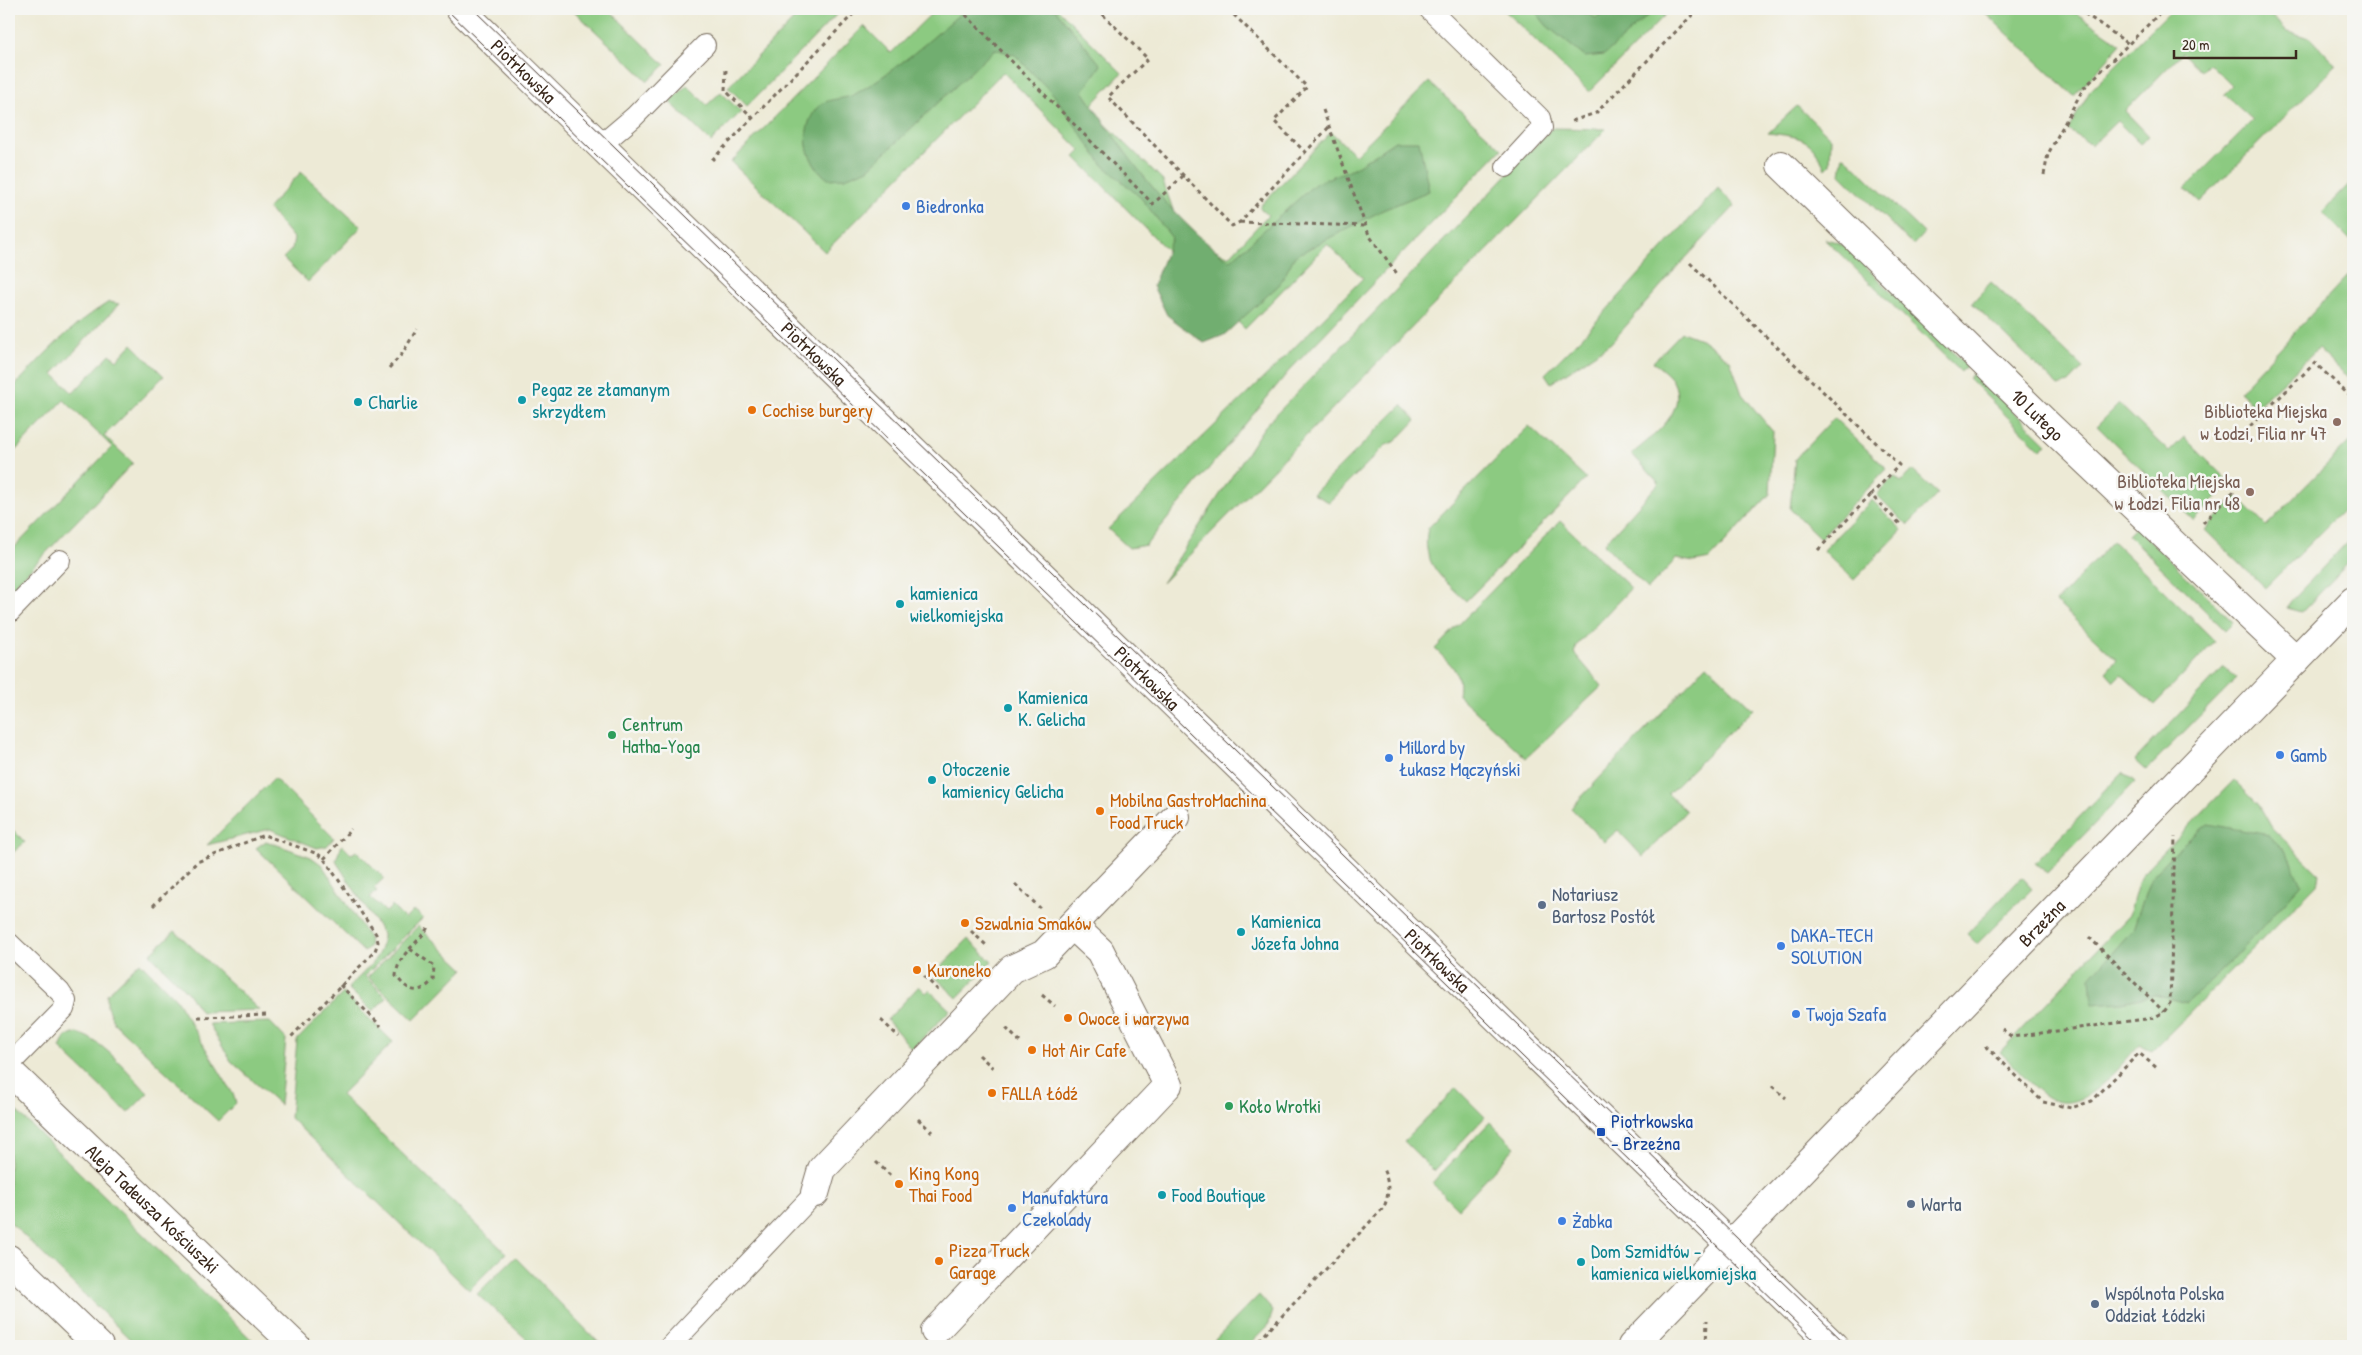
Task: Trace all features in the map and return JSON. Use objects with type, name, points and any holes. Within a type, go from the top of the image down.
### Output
[{"type":"street","name":"Piotrkowska","points":[[460,9],[1834,1346]]},
{"type":"street","name":"10 Lutego","points":[[1781,165],[2047,424],[2296,660]]},
{"type":"street","name":"Brzeźna","points":[[1632,1346],[2353,600]]},
{"type":"street","points":[[815,1193],[822,1169],[1012,969],[1044,954],[1176,817]]},
{"type":"street","points":[[934,1331],[1168,1085],[1100,951],[1072,924]]},
{"type":"street","name":"Aleja Tadeusza Kościuszki","points":[[9,1071],[296,1346]]},
{"type":"street","points":[[9,1259],[99,1346]]},
{"type":"lane","points":[[1429,9],[1540,118],[1542,128],[1506,167]]},
{"type":"lane","points":[[600,146],[634,117],[705,45]]},
{"type":"lane","points":[[9,613],[60,560]]},
{"type":"lane","points":[[9,942],[60,992],[66,1001],[64,1009],[9,1065]]},
{"type":"lane","points":[[670,1346],[815,1193]]},
{"type":"path","points":[[712,160],[858,9]]},
{"type":"path","points":[[960,9],[1154,204],[1184,175]]},
{"type":"path","points":[[1097,9],[1148,59],[1108,97],[1232,226],[1240,222],[1329,127]]},
{"type":"path","points":[[1228,9],[1307,87],[1274,121],[1305,152]]},
{"type":"path","points":[[1542,128],[1596,113],[1698,9]]},
{"type":"path","points":[[2078,9],[2129,44]]},
{"type":"path","points":[[2044,175],[2048,154],[2083,90],[2164,9]]},
{"type":"path","points":[[727,63],[725,90],[753,118]]},
{"type":"path","points":[[1323,110],[1369,235],[1398,276]]},
{"type":"path","points":[[1240,222],[1366,226]]},
{"type":"path","points":[[1690,263],[1899,465],[1818,550]]},
{"type":"path","points":[[389,368],[402,354],[417,329]]},
{"type":"path","points":[[2250,426],[2315,363],[2353,399]]},
{"type":"path","points":[[2198,529],[2236,489]]},
{"type":"path","points":[[1871,495],[1902,526]]},
{"type":"path","points":[[324,859],[351,830]]},
{"type":"path","points":[[2002,1029],[2012,1037],[2153,1018],[2164,1012],[2170,1003],[2175,832]]},
{"type":"path","points":[[153,906],[197,862],[264,835],[318,854],[324,859],[376,934],[378,942],[375,951],[291,1037]]},
{"type":"path","points":[[1016,884],[1026,895]]},
{"type":"path","points":[[410,949],[434,966],[433,980],[419,991],[409,991],[396,976],[400,960],[410,949],[422,939],[428,927]]},
{"type":"path","points":[[2089,937],[2164,1012]]},
{"type":"path","points":[[924,976],[934,986]]},
{"type":"path","points":[[340,985],[381,1026]]},
{"type":"path","points":[[198,1017],[269,1016]]},
{"type":"path","points":[[1986,1046],[2043,1102],[2061,1107],[2071,1108],[2092,1101],[2139,1053],[2158,1070]]},
{"type":"path","points":[[1772,1086],[1786,1098]]},
{"type":"path","points":[[1254,1346],[1384,1207],[1388,1198],[1388,1185],[1382,1167]]},
{"type":"path","points":[[1706,1346],[1707,1320]]},
{"type":"green space","points":[[572,9],[608,9],[665,65],[648,81]]},
{"type":"green space","points":[[804,9],[842,9],[747,106],[728,87]]},
{"type":"green space","points":[[936,9],[1058,9],[1122,73],[1089,108],[1162,179],[1177,221],[1190,236],[1229,257],[1268,215],[1259,207],[1331,132],[1355,155],[1429,82],[1502,149],[1288,372],[1146,545],[1129,548],[1108,529],[1279,363],[1363,278],[1327,244],[1245,329],[1075,157],[1081,151],[1003,72],[825,252],[731,162],[864,26],[891,53]]},
{"type":"green space","points":[[965,9],[1055,9],[1101,65],[1083,91],[1115,138],[1167,204],[1208,244],[1230,261],[1316,183],[1354,168],[1395,141],[1419,141],[1429,191],[1383,210],[1295,256],[1280,284],[1224,335],[1204,343],[1167,315],[1153,286],[1172,238],[1141,198],[1102,164],[1054,95],[1015,55],[995,49],[868,169],[845,178],[828,179],[815,165],[810,157],[806,140],[809,121],[818,107],[828,101],[852,96],[872,84],[913,54]]},
{"type":"green space","points":[[1503,9],[1671,9],[1589,92]]},
{"type":"green space","points":[[1533,9],[1577,9],[1596,18],[1613,9],[1655,9],[1604,55],[1585,57],[1547,26]]},
{"type":"green space","points":[[1981,9],[2070,9],[2121,44],[2074,96]]},
{"type":"green space","points":[[2172,9],[2264,9],[2288,32],[2311,38],[2336,65],[2200,202],[2185,188],[2253,120],[2224,94],[2232,86],[2209,63],[2201,71],[2182,53],[2125,111],[2149,136],[2140,144],[2117,121],[2092,145],[2068,130],[2090,91]]},
{"type":"green space","points":[[687,85],[707,105],[721,92],[741,112],[711,142],[670,102]]},
{"type":"green space","points":[[1797,106],[1831,138],[1830,164],[1825,169],[1815,150],[1804,140],[1768,133]]},
{"type":"green space","points":[[1552,128],[1606,129],[1162,583],[1264,427]]},
{"type":"green space","points":[[1843,155],[1924,233],[1913,245],[1840,174]]},
{"type":"green space","points":[[301,172],[361,227],[308,282],[283,258],[292,249],[294,239],[268,208]]},
{"type":"green space","points":[[2353,180],[2353,243],[2322,212]]},
{"type":"green space","points":[[1718,188],[1735,206],[1679,265],[1611,343],[1551,383],[1545,374],[1583,336]]},
{"type":"green space","points":[[1825,239],[1846,247],[1967,366],[1961,372]]},
{"type":"green space","points":[[2348,275],[2353,280],[2353,382],[2318,349],[2256,407],[2239,392]]},
{"type":"green space","points":[[1991,282],[2083,368],[2069,383],[2058,386],[1972,303]]},
{"type":"green space","points":[[109,302],[119,304],[53,374],[73,393],[110,354],[117,360],[132,344],[164,376],[104,436],[133,463],[9,591],[9,553],[112,447],[64,400],[9,457],[9,392],[68,332],[94,311]]},
{"type":"green space","points":[[1682,332],[1703,340],[1730,360],[1742,394],[1773,432],[1770,494],[1710,559],[1694,562],[1676,559],[1648,589],[1604,544],[1659,483],[1632,454],[1658,431],[1672,413],[1676,403],[1677,392],[1673,381],[1667,373],[1653,362]]},
{"type":"green space","points":[[1974,373],[2047,444],[2041,450],[1968,378]]},
{"type":"green space","points":[[2119,404],[2169,452],[2184,437],[2230,483],[2194,521],[2097,426]]},
{"type":"green space","points":[[1402,405],[1416,420],[1396,441],[1386,445],[1329,502],[1313,494]]},
{"type":"green space","points":[[1834,418],[1887,469],[1820,538],[1790,509],[1795,459]]},
{"type":"green space","points":[[1529,426],[1586,479],[1466,601],[1442,577],[1430,561],[1426,540],[1428,528]]},
{"type":"green space","points":[[2353,438],[2353,500],[2265,588],[2205,530],[2236,496],[2266,526]]},
{"type":"green space","points":[[1912,470],[1938,494],[1907,525],[1877,495],[1894,476],[1901,482]]},
{"type":"green space","points":[[1872,500],[1902,530],[1854,580],[1823,550]]},
{"type":"green space","points":[[1560,521],[1631,588],[1577,645],[1574,653],[1602,686],[1526,758],[1458,695],[1457,674],[1435,649]]},
{"type":"green space","points":[[2136,527],[2233,622],[2225,630],[2128,535]]},
{"type":"green space","points":[[2353,536],[2353,558],[2302,612],[2287,608],[2290,602]]},
{"type":"green space","points":[[2113,541],[2215,641],[2154,705],[2121,674],[2114,681],[2106,672],[2117,660],[2056,602]]},
{"type":"green space","points":[[1707,665],[1753,709],[1668,794],[1686,811],[1643,857],[1618,830],[1604,842],[1571,808]]},
{"type":"green space","points":[[2224,667],[2237,678],[2146,770],[2135,760]]},
{"type":"green space","points":[[2123,772],[2135,782],[2047,873],[2035,863]]},
{"type":"green space","points":[[274,778],[334,838],[327,846],[317,848],[270,829],[207,845]]},
{"type":"green space","points":[[2234,780],[2259,805],[2272,828],[2319,874],[2317,884],[2152,1051],[2140,1044],[2111,1076],[2086,1096],[2073,1101],[2060,1102],[2047,1097],[2029,1082],[2000,1052],[2129,915],[2142,874]]},
{"type":"green space","points":[[2208,824],[2269,835],[2287,853],[2301,884],[2232,960],[2187,1003],[2156,995],[2122,1002],[2092,1004],[2090,978],[2133,929],[2151,877],[2184,843]]},
{"type":"green space","points":[[9,826],[25,842],[9,856]]},
{"type":"green space","points":[[266,841],[311,857],[322,865],[369,938],[370,946],[364,952],[256,848]]},
{"type":"green space","points":[[342,845],[351,854],[357,851],[384,878],[374,888],[377,891],[370,897],[386,912],[392,906],[405,919],[414,910],[423,918],[365,976],[387,998],[372,1011],[348,988],[372,964],[380,950],[383,934],[337,863],[336,859]]},
{"type":"green space","points":[[2021,877],[2032,889],[1977,944],[1967,934]]},
{"type":"green space","points":[[418,926],[464,969],[414,1020],[368,977]]},
{"type":"green space","points":[[175,931],[259,1010],[201,1012],[187,992],[150,954]]},
{"type":"green space","points":[[968,939],[992,962],[957,998],[933,975]]},
{"type":"green space","points":[[140,962],[176,999],[233,1094],[236,1103],[218,1121],[114,1023],[107,1007],[107,994]]},
{"type":"green space","points":[[919,986],[926,993],[929,990],[950,1010],[912,1049],[887,1020]]},
{"type":"green space","points":[[343,993],[393,1042],[341,1095],[506,1253],[469,1290],[290,1118],[297,1040]]},
{"type":"green space","points":[[270,1022],[286,1039],[280,1105],[231,1061],[209,1024]]},
{"type":"green space","points":[[73,1033],[93,1040],[103,1048],[148,1093],[128,1113],[60,1048],[65,1037]]},
{"type":"green space","points":[[1456,1088],[1485,1117],[1434,1171],[1404,1141]]},
{"type":"green space","points":[[9,1104],[258,1346],[137,1346],[9,1221]]},
{"type":"green space","points":[[1490,1122],[1515,1147],[1458,1209],[1432,1183]]},
{"type":"green space","points":[[515,1257],[602,1346],[534,1346],[477,1294]]},
{"type":"green space","points":[[1259,1295],[1273,1311],[1268,1326],[1248,1346],[1209,1346]]},
{"type":"tram line","points":[[446,9],[1820,1346]]},
{"type":"tram line","points":[[473,9],[1848,1346]]},
{"type":"place","name":"Biedronka","points":[[906,206]]},
{"type":"place","name":"Pegaz ze złamanym skrzydłem","points":[[522,400]]},
{"type":"place","name":"Charlie","points":[[358,402]]},
{"type":"place","name":"Cochise burgery","points":[[752,410]]},
{"type":"place","name":"Biblioteka Miejska w Łodzi, Filia nr 47","points":[[2337,422]]},
{"type":"place","name":"Biblioteka Miejska w Łodzi, Filia nr 48","points":[[2250,492]]},
{"type":"place","name":"kamienica wielkomiejska","points":[[900,604]]},
{"type":"place","name":"Kamienica K. Gelicha","points":[[1008,708]]},
{"type":"place","name":"Centrum Hatha-Yoga","points":[[612,735]]},
{"type":"place","name":"Gamb","points":[[2280,755]]},
{"type":"place","name":"Millord by Łukasz Mączyński","points":[[1389,758]]},
{"type":"place","name":"Otoczenie kamienicy Gelicha","points":[[932,780]]},
{"type":"place","name":"Mobilna GastroMachina Food Truck","points":[[1100,811]]},
{"type":"place","name":"Notariusz Bartosz Postół","points":[[1542,905]]},
{"type":"place","name":"Szwalnia Smaków","points":[[965,923]]},
{"type":"place","name":"Kamienica Józefa Johna","points":[[1241,932]]},
{"type":"place","name":"DAKA-TECH SOLUTION","points":[[1781,946]]},
{"type":"place","name":"Kuroneko","points":[[917,970]]},
{"type":"place","name":"Twoja Szafa","points":[[1796,1014]]},
{"type":"place","name":"Owoce i warzywa","points":[[1068,1018]]},
{"type":"place","name":"Hot Air Cafe","points":[[1032,1050]]},
{"type":"place","name":"FALLA Łódź","points":[[992,1093]]},
{"type":"place","name":"Koło Wrotki","points":[[1229,1106]]},
{"type":"place","name":"Piotrkowska - Brzeźna","points":[[1601,1132]]},
{"type":"place","name":"King Kong Thai Food","points":[[899,1184]]},
{"type":"place","name":"Food Boutique","points":[[1162,1195]]},
{"type":"place","name":"Warta","points":[[1911,1204]]},
{"type":"place","name":"Manufaktura Czekolady","points":[[1012,1208]]},
{"type":"place","name":"Żabka","points":[[1562,1221]]},
{"type":"place","name":"Pizza Truck Garage","points":[[939,1261]]},
{"type":"place","name":"Dom Szmidtów - kamienica wielkomiejska","points":[[1581,1262]]},
{"type":"place","name":"Wspólnota Polska Oddział Łódzki","points":[[2095,1304]]}]
